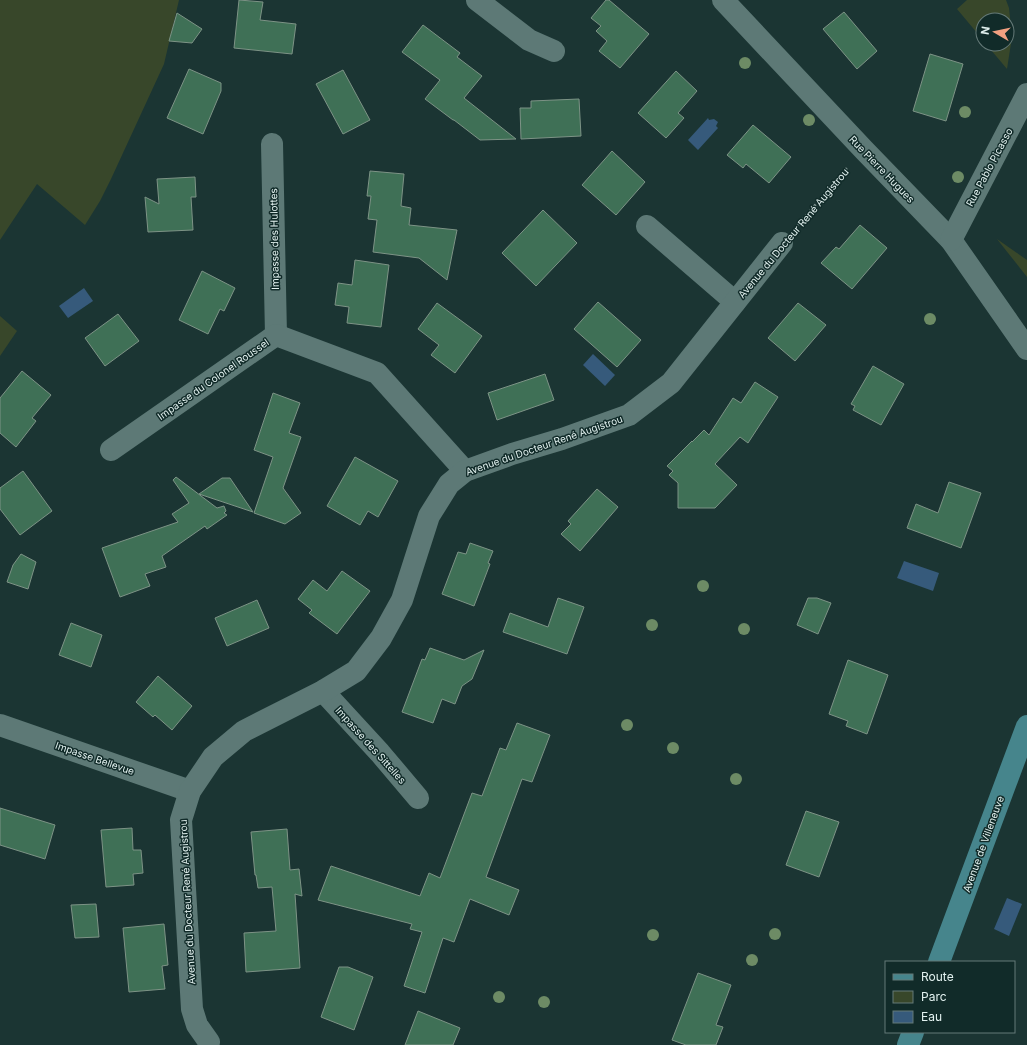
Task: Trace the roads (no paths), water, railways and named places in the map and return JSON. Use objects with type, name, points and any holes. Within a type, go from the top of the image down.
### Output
[{"type":"main road","name":"Avenue de Villeneuve","points":[[939,961],[1027,726]]},
{"type":"main road","points":[[908,1045],[913,1033]]},
{"type":"street","points":[[477,0],[529,40],[554,51]]},
{"type":"street","name":"Rue Pierre Hugues","points":[[723,0],[951,240],[1027,348]]},
{"type":"street","name":"Rue Pablo Picasso","points":[[951,240],[1027,94]]},
{"type":"street","name":"Impasse des Hulottes","points":[[272,144],[276,335]]},
{"type":"street","points":[[647,226],[735,302]]},
{"type":"street","name":"Avenue du Docteur René Augistrou","points":[[209,1044],[197,1025],[192,1009],[181,820],[190,791],[213,757],[244,731],[323,691],[356,671],[382,638],[402,600],[429,516],[449,484],[465,472],[512,454],[562,439],[629,415],[671,383],[782,243]]},
{"type":"street","name":"Impasse du Colonel Roussel","points":[[111,450],[276,335],[376,373],[465,472]]},
{"type":"street","name":"Impasse des Sittelles","points":[[323,691],[380,753],[418,798]]},
{"type":"street","name":"Impasse Bellevue","points":[[0,724],[190,791]]},
{"type":"water","points":[[708,118],[709,120],[714,119],[718,122],[716,126],[718,128],[698,150],[688,140]]},
{"type":"water","points":[[84,288],[93,301],[68,318],[59,306]]},
{"type":"water","points":[[593,354],[615,375],[605,386],[583,365]]},
{"type":"water","points":[[904,561],[939,573],[933,591],[897,578]]},
{"type":"water","points":[[1007,898],[1022,904],[1009,936],[994,929]]}]
